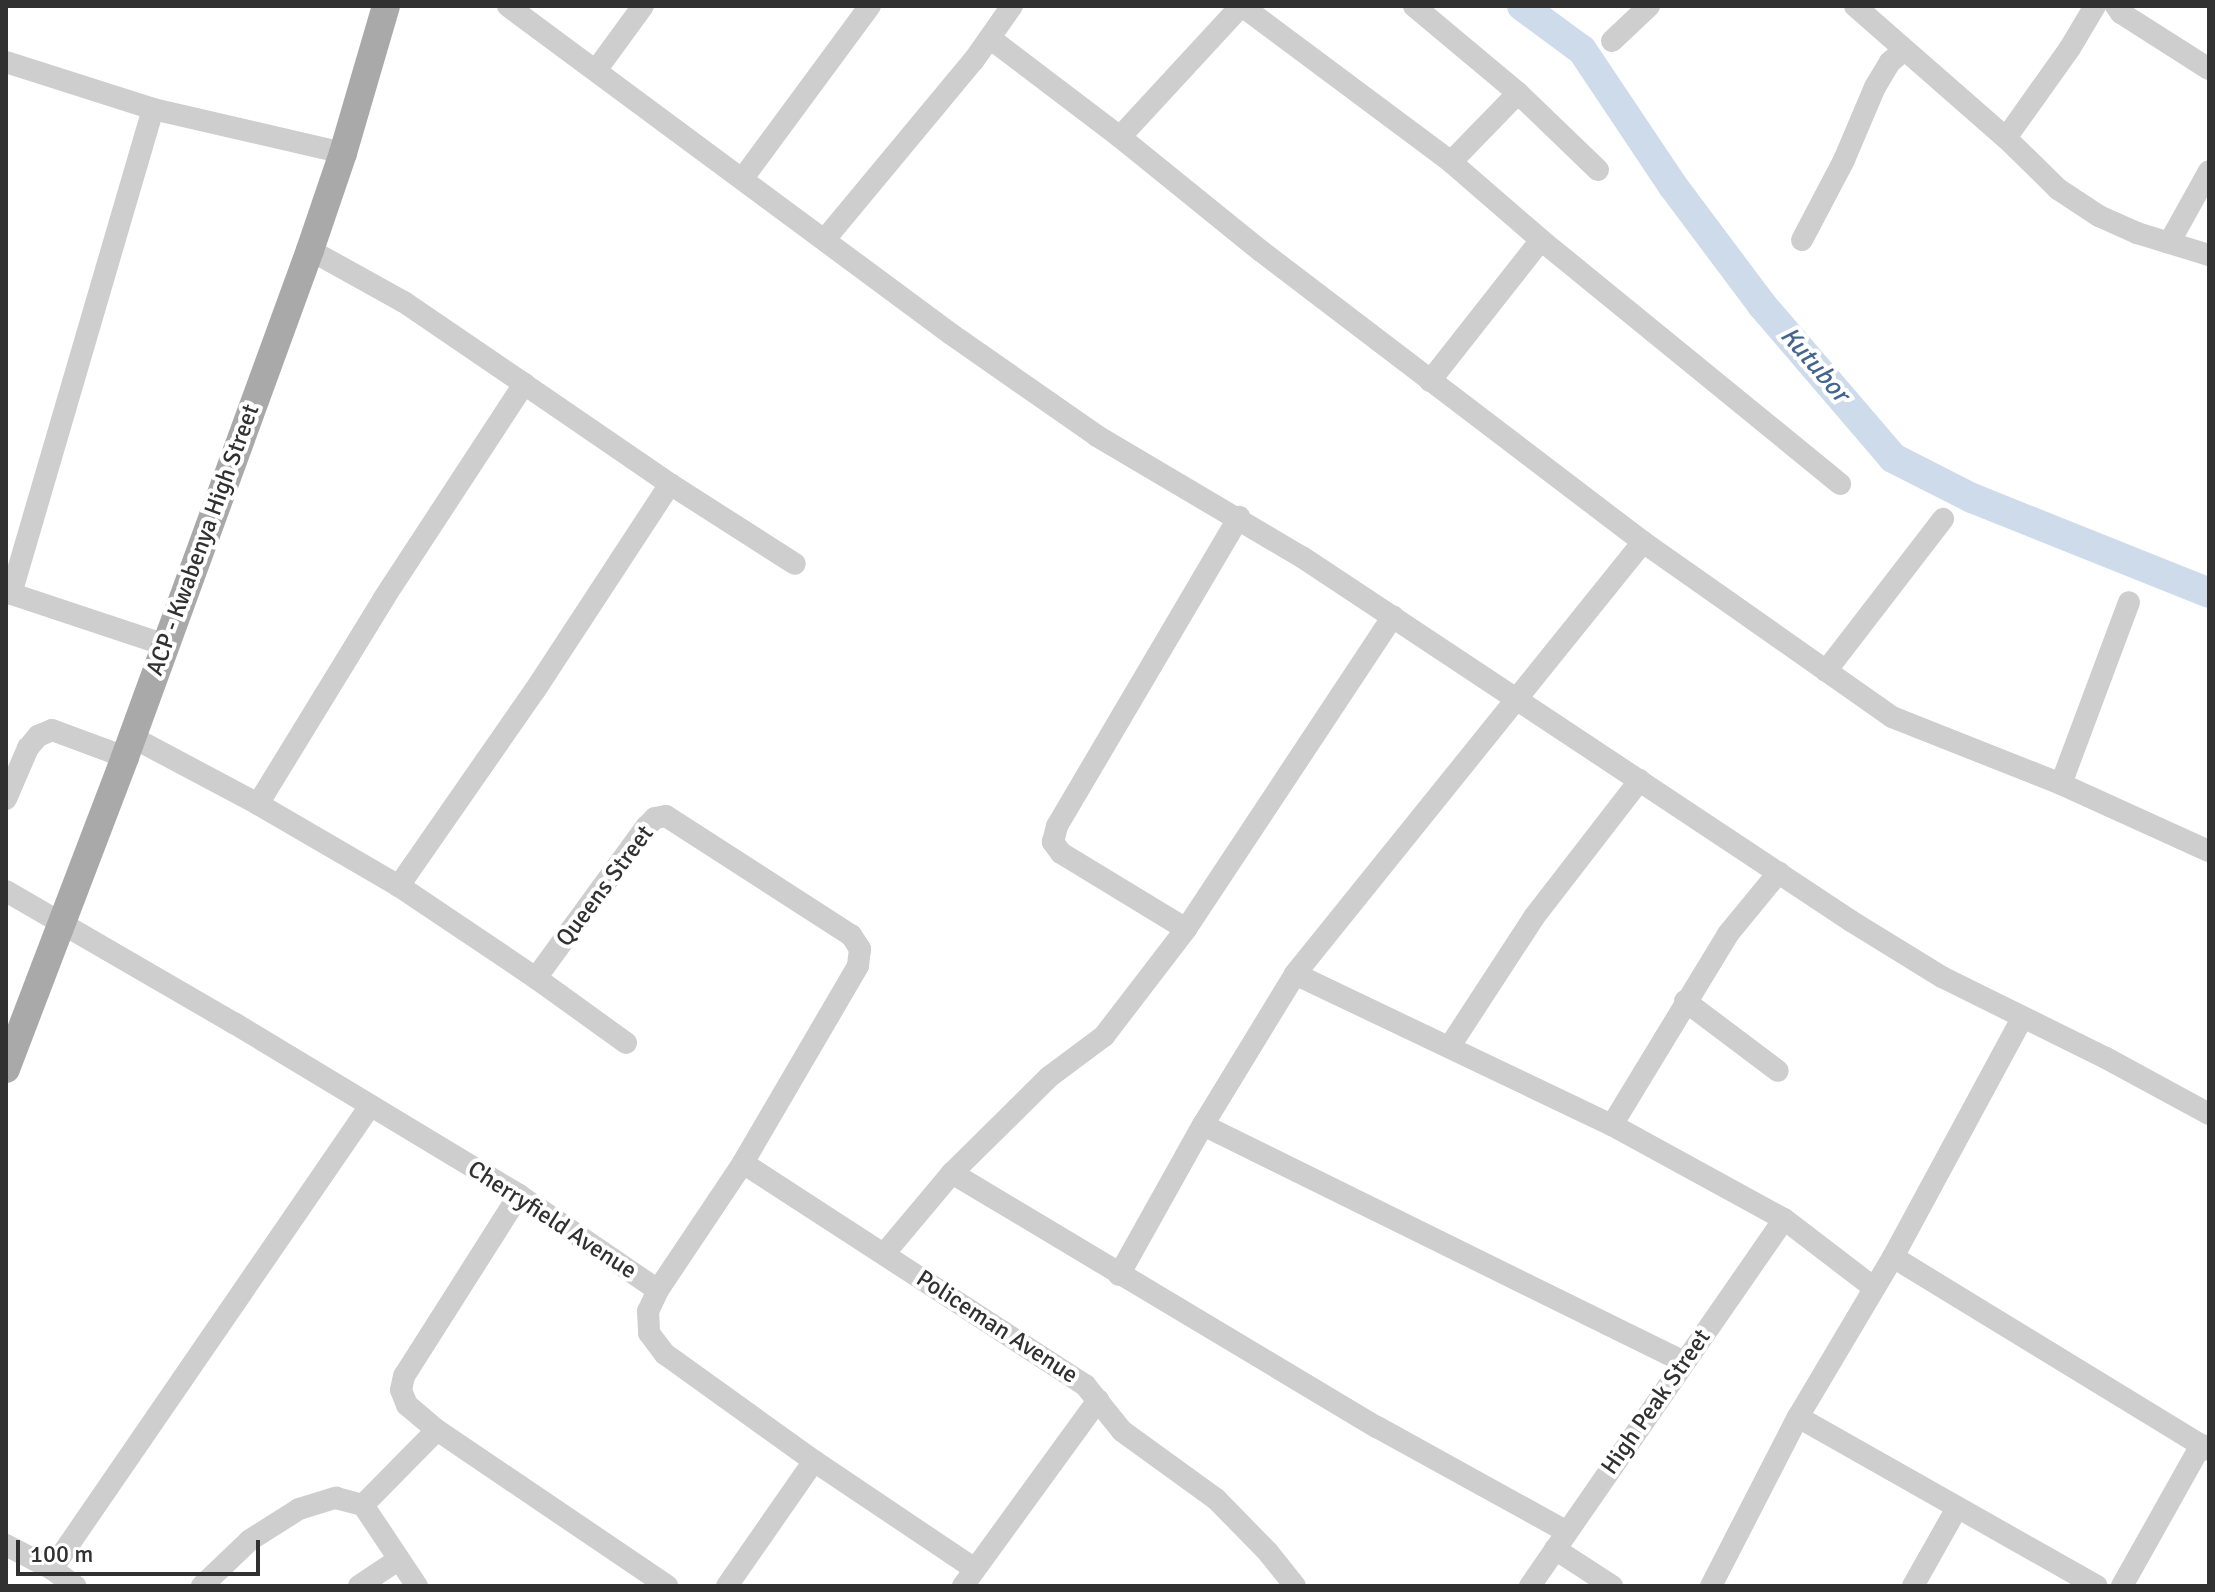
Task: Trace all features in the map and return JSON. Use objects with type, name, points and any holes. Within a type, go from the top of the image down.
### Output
[{"type":"main road","name":"ACP - Kwabenya High Street","points":[[6,1069],[129,747],[310,250],[343,153],[386,6]]},
{"type":"street","points":[[508,6],[826,238],[951,334],[1097,436],[1239,517],[1942,977],[2106,1058],[2209,1114]]},
{"type":"street","points":[[597,69],[643,6]]},
{"type":"street","points":[[743,178],[870,6]]},
{"type":"street","points":[[826,238],[991,39],[1012,6]]},
{"type":"street","points":[[1120,137],[1241,6],[1451,162],[1541,240],[1840,484]]},
{"type":"street","points":[[1414,6],[1518,93],[1598,170]]},
{"type":"street","points":[[1612,41],[1649,6]]},
{"type":"street","points":[[1855,6],[2068,196],[2099,216],[2209,255]]},
{"type":"street","points":[[2006,138],[2070,48],[2095,6]]},
{"type":"street","points":[[2116,6],[2209,69]]},
{"type":"street","points":[[991,39],[1120,137],[1261,251],[1643,542],[1892,717],[2061,784],[2209,851]]},
{"type":"street","points":[[1802,240],[1844,160],[1875,87],[1890,62],[1903,51]]},
{"type":"street","points":[[6,62],[153,109],[343,153]]},
{"type":"street","points":[[1451,162],[1518,93]]},
{"type":"street","points":[[153,109],[8,593],[165,645]]},
{"type":"street","points":[[2169,243],[2209,171]]},
{"type":"street","points":[[1430,381],[1541,240]]},
{"type":"street","points":[[310,250],[404,302],[670,484],[795,564]]},
{"type":"street","points":[[258,804],[384,598],[524,384]]},
{"type":"street","points":[[399,886],[535,690],[670,484]]},
{"type":"street","points":[[1186,929],[1061,853],[1053,842],[1057,826],[1239,517]]},
{"type":"street","points":[[1826,671],[1943,519]]},
{"type":"street","points":[[1119,1275],[1203,1125],[1295,974],[1518,701],[1643,542]]},
{"type":"street","points":[[2061,784],[2129,602]]},
{"type":"street","points":[[884,1254],[952,1173],[1049,1077],[1104,1036],[1186,929],[1393,616]]},
{"type":"street","points":[[6,799],[28,748],[38,736],[52,730],[129,747],[258,804],[399,886],[626,1043]]},
{"type":"street","points":[[1450,1046],[1534,917],[1640,780]]},
{"type":"street","name":"Queens Street","points":[[536,978],[647,826],[655,818],[666,816],[851,935],[860,949],[858,966],[743,1163],[658,1290]]},
{"type":"street","points":[[1612,1125],[1728,934],[1779,872]]},
{"type":"street","name":"Cherryfield Avenue","points":[[6,891],[519,1195],[658,1290],[648,1311],[649,1333],[665,1354],[969,1577]]},
{"type":"street","points":[[1295,974],[1612,1125],[1784,1219],[1873,1287]]},
{"type":"street","points":[[1685,1001],[1778,1071]]},
{"type":"street","points":[[1711,1586],[1798,1417],[1893,1257],[2022,1018]]},
{"type":"street","points":[[52,1569],[370,1106]]},
{"type":"street","points":[[1203,1125],[1684,1362]]},
{"type":"street","name":"Policeman Avenue","points":[[743,1163],[1068,1372],[1098,1400],[1122,1431],[1216,1499],[1267,1551],[1295,1586]]},
{"type":"street","points":[[952,1173],[1561,1540],[1612,1586]]},
{"type":"street","points":[[519,1195],[404,1376],[401,1390],[407,1405],[437,1430],[667,1586]]},
{"type":"street","name":"High Peak Street","points":[[1530,1586],[1784,1219]]},
{"type":"street","points":[[1893,1257],[2205,1447],[2122,1586]]},
{"type":"street","points":[[969,1577],[1098,1400]]},
{"type":"street","points":[[1798,1417],[2097,1586]]},
{"type":"street","points":[[363,1505],[437,1430]]},
{"type":"street","points":[[727,1586],[814,1461]]},
{"type":"street","points":[[202,1586],[250,1540],[299,1509],[336,1498],[363,1505],[417,1586]]},
{"type":"street","points":[[1913,1586],[1957,1508]]},
{"type":"street","points":[[6,1545],[52,1569],[75,1586]]},
{"type":"street","points":[[359,1586],[398,1560]]},
{"type":"waterway","name":"Kutubor","points":[[1522,6],[1582,50],[1673,186],[1762,305],[1893,458],[1972,498],[2209,593]]}]
